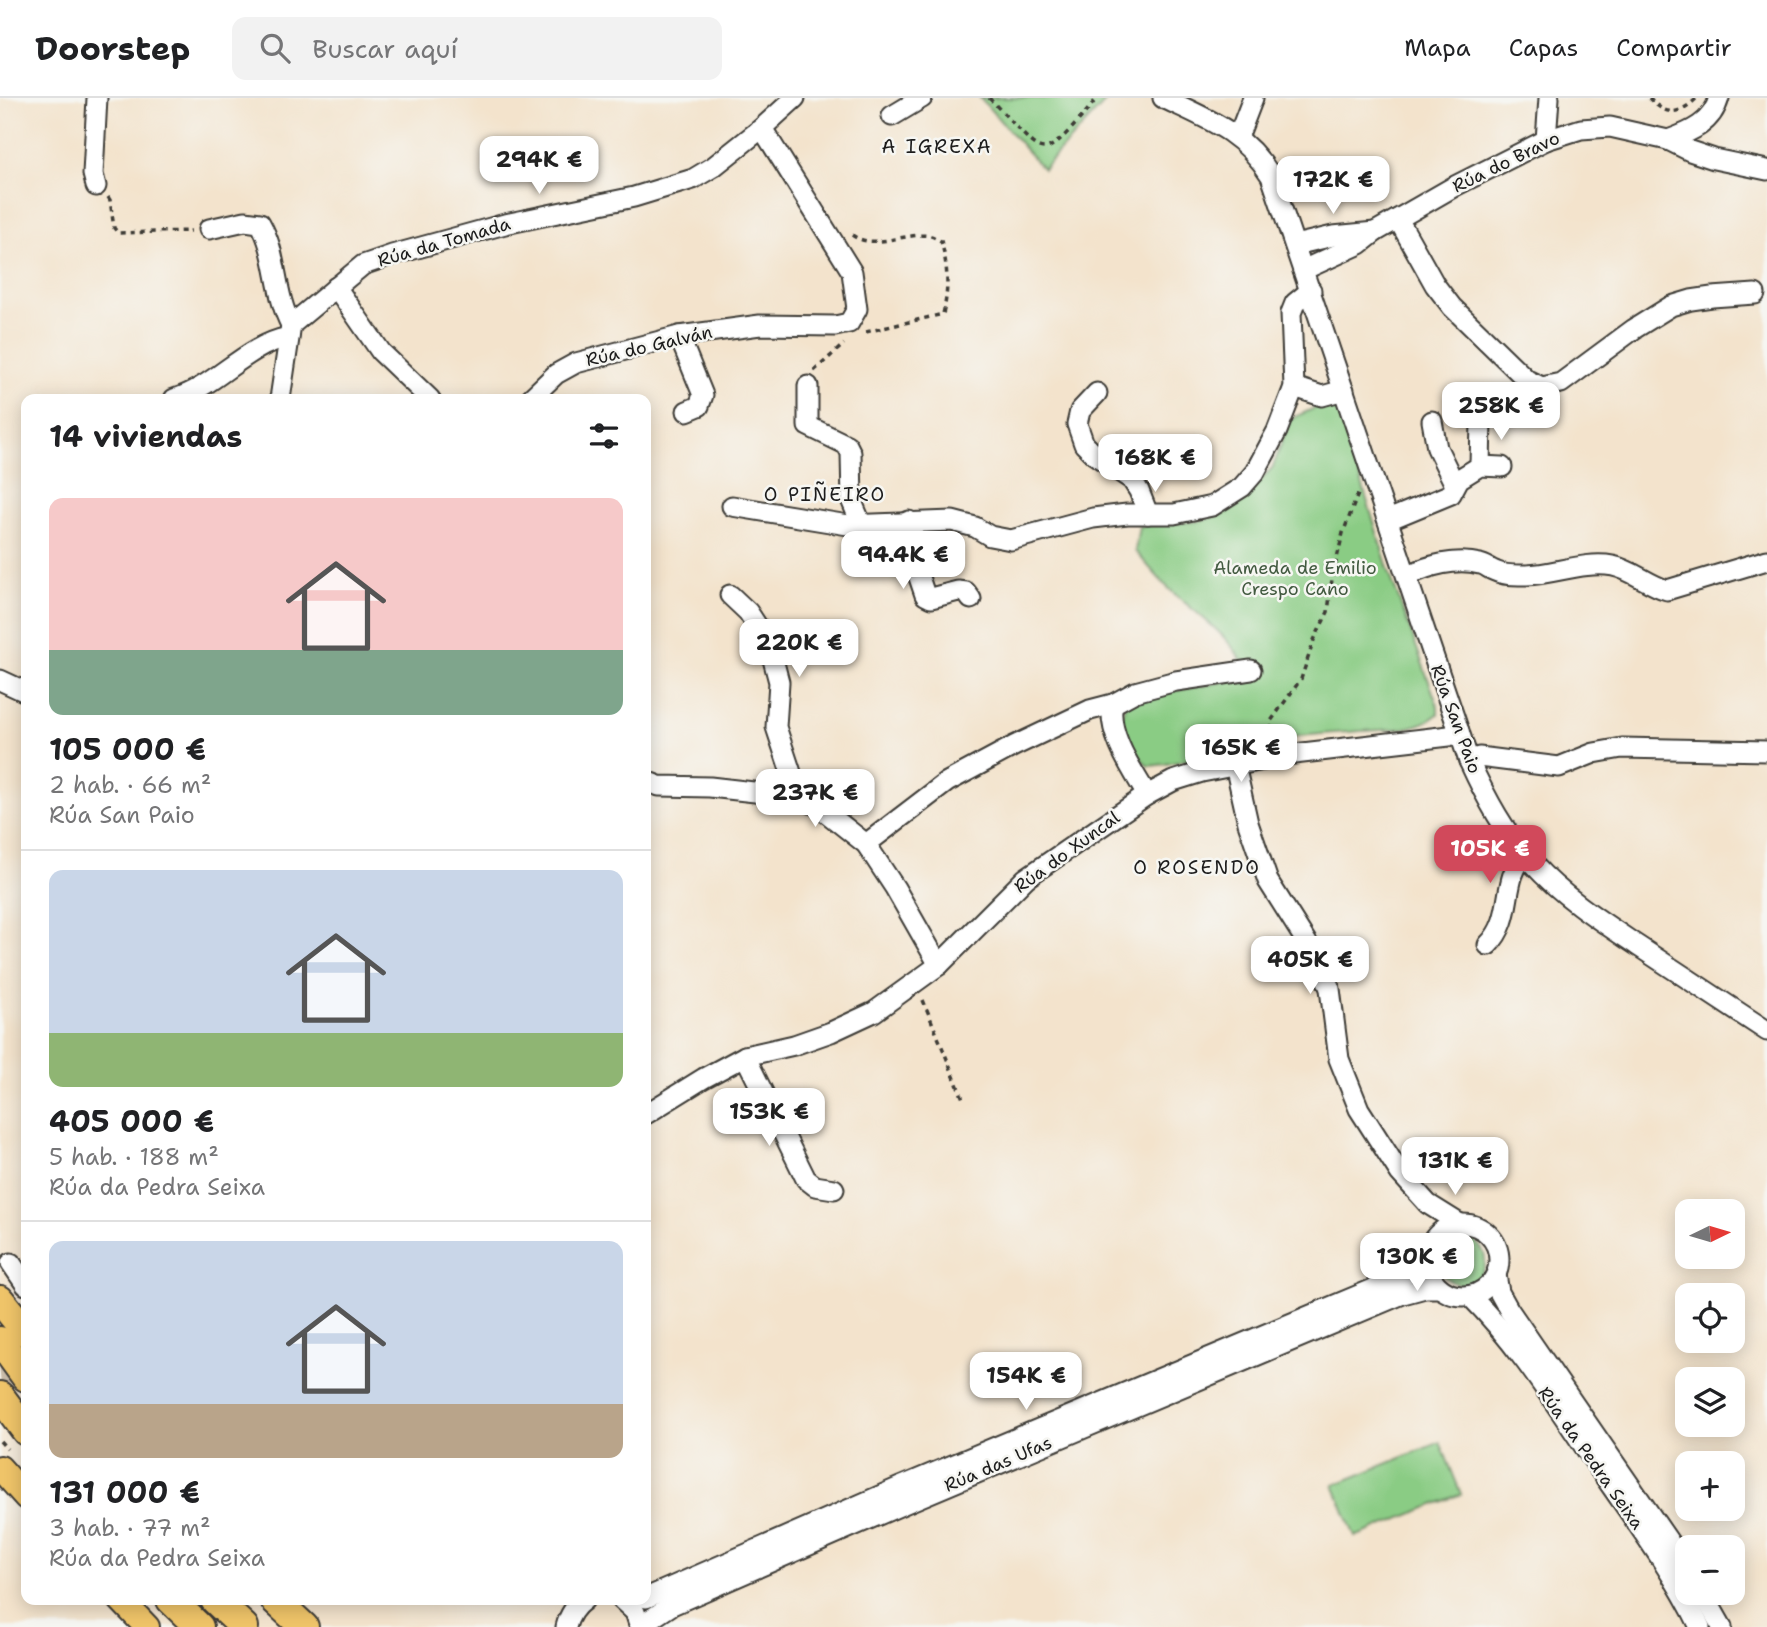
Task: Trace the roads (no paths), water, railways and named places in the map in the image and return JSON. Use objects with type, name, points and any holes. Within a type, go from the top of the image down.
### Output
[{"type":"highway","points":[[0,1300],[21,1326]]},
{"type":"highway","points":[[0,1340],[21,1370]]},
{"type":"highway","points":[[0,1396],[21,1424]]},
{"type":"highway","points":[[176,1605],[198,1627]]},
{"type":"highway","points":[[220,1605],[244,1627]]},
{"type":"highway","points":[[280,1605],[303,1627]]},
{"type":"main road","points":[[0,1468],[21,1491]]},
{"type":"main road","points":[[126,1605],[147,1627]]},
{"type":"street","points":[[96,186],[93,174],[97,98]]},
{"type":"street","name":"Rúa da Tomada","points":[[193,394],[231,366],[290,331],[363,265],[505,224],[634,197],[693,179],[713,167],[795,98]]},
{"type":"street","points":[[891,116],[922,98]]},
{"type":"street","name":"Rúa San Paio","points":[[1164,98],[1238,137],[1260,158],[1270,176],[1311,290],[1469,761],[1489,802],[1525,855],[1546,877],[1603,922],[1767,1031]]},
{"type":"street","points":[[1238,137],[1253,98]]},
{"type":"street","points":[[1546,141],[1549,98]]},
{"type":"street","points":[[1668,140],[1693,130],[1708,120],[1719,98]]},
{"type":"street","points":[[1708,120],[1714,159]]},
{"type":"street","name":"Rúa do Bravo","points":[[1303,270],[1353,248],[1375,232],[1455,186],[1572,131],[1595,127],[1610,128],[1668,140],[1714,159],[1767,170]]},
{"type":"street","name":"Rúa do Galván","points":[[535,394],[565,368],[679,336],[760,325],[844,326],[855,317],[858,299],[846,259],[762,128]]},
{"type":"street","points":[[1398,219],[1435,285],[1451,307],[1527,380],[1542,387],[1561,383],[1634,329],[1671,306],[1690,300],[1755,294]]},
{"type":"street","points":[[209,229],[245,221],[260,223],[267,235],[290,331],[281,394]]},
{"type":"street","name":"Rúa do Bravo","points":[[1295,245],[1333,236],[1375,232]]},
{"type":"street","points":[[336,287],[381,352],[425,394]]},
{"type":"street","points":[[732,506],[848,526],[861,523],[952,521],[975,527],[990,536],[1011,540],[1093,518],[1184,512],[1212,506],[1227,499],[1242,487],[1265,457],[1294,387],[1291,313],[1295,303],[1311,290]]},
{"type":"street","points":[[679,336],[703,395],[699,406],[687,411]]},
{"type":"street","points":[[808,386],[808,426],[847,445],[851,453],[852,502],[861,523]]},
{"type":"street","points":[[1294,387],[1322,396],[1343,390]]},
{"type":"street","points":[[1097,393],[1080,411],[1077,424],[1084,444],[1094,455],[1132,480],[1148,514]]},
{"type":"street","points":[[1432,421],[1437,448],[1455,485]]},
{"type":"street","points":[[1480,466],[1481,421]]},
{"type":"street","points":[[1388,520],[1451,494],[1455,485],[1480,466],[1502,467]]},
{"type":"street","points":[[909,521],[912,557],[925,595],[931,598],[958,591],[966,592],[971,599]]},
{"type":"street","points":[[1407,576],[1430,567],[1463,562],[1483,564],[1495,572],[1512,575],[1532,575],[1581,566],[1613,566],[1637,575],[1657,588],[1667,590],[1767,560]]},
{"type":"street","points":[[730,595],[748,612],[769,644],[779,682],[776,727],[799,797]]},
{"type":"street","points":[[866,844],[947,782],[1090,710],[1113,704],[1135,692],[1156,686],[1251,670]]},
{"type":"street","points":[[0,680],[21,690]]},
{"type":"street","points":[[1113,704],[1110,715],[1114,731],[1147,795]]},
{"type":"street","name":"Rúa do Xuncal","points":[[651,1111],[745,1056],[794,1045],[874,1012],[939,965],[1026,878],[1147,795],[1173,781],[1235,765],[1318,750],[1449,736],[1459,731]]},
{"type":"street","points":[[1469,761],[1479,757],[1559,767],[1594,753],[1622,748],[1767,751]]},
{"type":"street","name":"Rúa da Pedra Seixa","points":[[1235,765],[1248,823],[1268,881],[1321,965],[1330,989],[1339,1059],[1359,1109],[1400,1173],[1428,1204],[1460,1224],[1472,1225],[1483,1231],[1492,1240],[1498,1251],[1496,1275],[1499,1292],[1509,1310],[1675,1551]]},
{"type":"street","points":[[651,783],[659,786],[710,787],[799,797],[818,806],[866,844],[895,888],[939,965]]},
{"type":"street","points":[[1488,945],[1502,927],[1515,868],[1525,855]]},
{"type":"street","points":[[745,1056],[806,1179],[815,1186],[834,1189]]},
{"type":"street","points":[[1428,1204],[1427,1269],[1439,1288],[1459,1297],[1471,1296],[1490,1285],[1496,1275]]},
{"type":"street","points":[[1429,1249],[1449,1226],[1460,1224]]},
{"type":"street","name":"Rúa das Ufas","points":[[651,1593],[1397,1279],[1416,1268],[1429,1249]]},
{"type":"street","points":[[11,1263],[21,1278]]},
{"type":"street","name":"Rúa das Ufas","points":[[634,1605],[640,1626],[672,1605],[906,1503],[1403,1294],[1426,1288],[1439,1288]]},
{"type":"street","name":"Rúa da Pedra Seixa","points":[[1471,1296],[1495,1321],[1574,1432],[1663,1562],[1700,1627]]},
{"type":"street","points":[[566,1627],[576,1605]]},
{"type":"street","points":[[1709,1605],[1722,1627]]},
{"type":"tunnel","points":[[0,1374],[21,1372]]},
{"type":"district","name":"A IGREXA","points":[[937,146]]},
{"type":"district","name":"O PIÑEIRO","points":[[825,494]]},
{"type":"district","name":"O ROSENDO","points":[[1197,867]]},
{"type":"park label","name":"Alameda de Emilio Crespo Cano","points":[[1295,578]]}]
